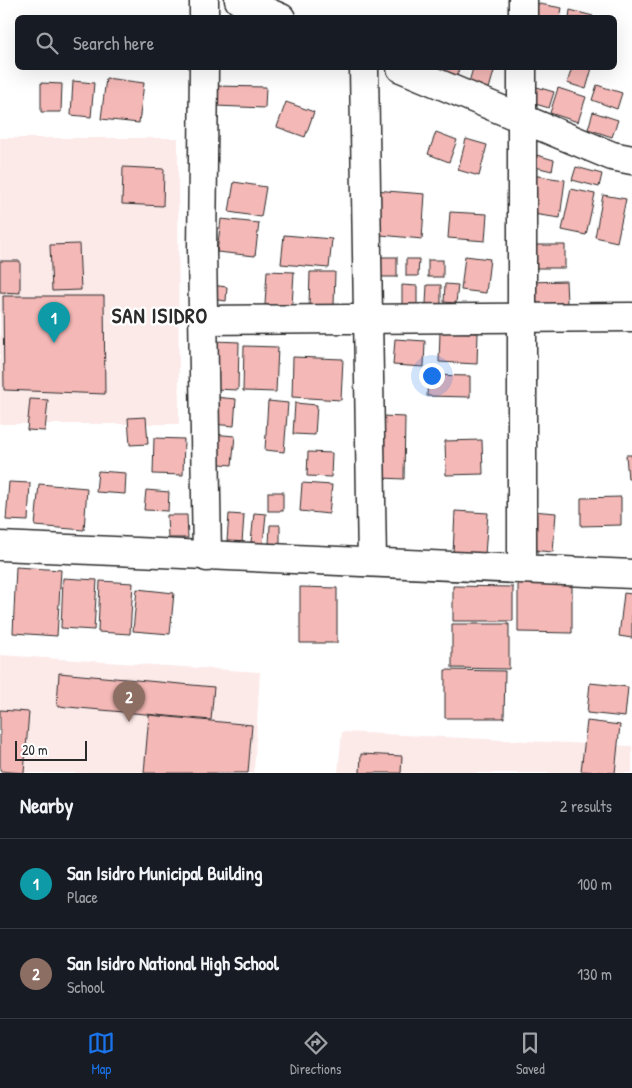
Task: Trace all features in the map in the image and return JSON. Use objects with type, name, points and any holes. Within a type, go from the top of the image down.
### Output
[{"type":"street","points":[[204,0],[204,15]]},
{"type":"street","points":[[239,0],[274,15]]},
{"type":"street","points":[[523,0],[523,15]]},
{"type":"street","points":[[204,70],[203,320],[207,557]]},
{"type":"street","points":[[364,70],[372,562]]},
{"type":"street","points":[[406,70],[612,156],[632,160]]},
{"type":"street","points":[[522,70],[522,567]]},
{"type":"street","points":[[203,320],[632,317]]},
{"type":"street","points":[[0,546],[207,557],[522,567],[632,574]]},
{"type":"shaded area","points":[[0,138],[178,138],[179,424],[0,424]]},
{"type":"shaded area","points":[[0,655],[260,672],[254,773],[0,773]]},
{"type":"shaded area","points":[[342,732],[632,746],[632,773],[338,773]]},
{"type":"building","points":[[534,3],[562,8],[561,15],[532,15]]},
{"type":"building","points":[[570,10],[589,15],[569,15]]},
{"type":"building","points":[[438,70],[459,70],[457,77],[437,72]]},
{"type":"building","points":[[472,70],[494,70],[488,92],[468,86]]},
{"type":"building","points":[[571,70],[591,70],[586,89],[567,83]]},
{"type":"building","points":[[106,78],[144,83],[139,123],[101,119]]},
{"type":"building","points":[[73,81],[94,83],[91,117],[71,115]]},
{"type":"building","points":[[41,83],[62,84],[61,112],[41,112]]},
{"type":"building","points":[[530,85],[554,92],[549,108],[525,101]]},
{"type":"building","points":[[597,85],[622,93],[617,109],[592,100]]},
{"type":"building","points":[[216,86],[266,87],[265,108],[215,106]]},
{"type":"building","points":[[558,88],[586,97],[578,122],[550,113]]},
{"type":"building","points":[[286,102],[314,112],[305,137],[277,127]]},
{"type":"building","points":[[593,112],[618,120],[612,137],[588,129]]},
{"type":"building","points":[[436,132],[457,140],[449,162],[428,154]]},
{"type":"building","points":[[466,139],[487,145],[479,176],[458,170]]},
{"type":"building","points":[[533,154],[554,160],[552,171],[531,166]]},
{"type":"building","points":[[123,167],[164,169],[163,206],[122,204]]},
{"type":"building","points":[[576,167],[602,174],[599,187],[572,180]]},
{"type":"building","points":[[531,175],[565,180],[560,218],[526,213]]},
{"type":"building","points":[[234,182],[266,187],[261,217],[229,212]]},
{"type":"building","points":[[571,189],[595,194],[586,235],[562,230]]},
{"type":"building","points":[[374,190],[425,194],[422,239],[371,234]]},
{"type":"building","points":[[603,195],[626,199],[617,242],[595,237]]},
{"type":"building","points":[[450,212],[487,214],[485,241],[448,238]]},
{"type":"building","points":[[221,219],[259,223],[255,256],[217,252]]},
{"type":"building","points":[[284,235],[332,239],[329,268],[281,264]]},
{"type":"building","points":[[79,244],[81,290],[52,291],[50,245]]},
{"type":"building","points":[[529,245],[565,245],[565,268],[529,268]]},
{"type":"building","points":[[465,256],[490,259],[486,293],[461,290]]},
{"type":"building","points":[[374,257],[397,257],[397,277],[374,277]]},
{"type":"building","points":[[406,259],[419,259],[418,276],[406,276]]},
{"type":"building","points":[[428,260],[443,260],[443,277],[428,277]]},
{"type":"building","points":[[0,261],[20,261],[20,293],[0,292]]},
{"type":"building","points":[[267,271],[294,272],[292,306],[265,305]]},
{"type":"building","points":[[310,272],[335,272],[334,305],[309,305]]},
{"type":"building","points":[[566,281],[567,303],[529,305],[528,282]]},
{"type":"building","points":[[445,284],[458,285],[456,303],[444,302]]},
{"type":"building","points":[[211,285],[227,287],[226,301],[210,299]]},
{"type":"building","points":[[402,285],[417,286],[417,306],[402,306]]},
{"type":"building","points":[[427,285],[441,285],[441,304],[426,304]]},
{"type":"building","points":[[3,296],[104,296],[105,394],[4,390]]},
{"type":"building","points":[[440,332],[478,333],[477,364],[439,362]]},
{"type":"building","points":[[395,339],[425,341],[424,367],[393,365]]},
{"type":"building","points":[[215,341],[239,342],[238,390],[215,389]]},
{"type":"building","points":[[244,346],[278,347],[276,392],[243,391]]},
{"type":"building","points":[[293,357],[343,359],[341,400],[292,397]]},
{"type":"building","points":[[428,375],[470,376],[470,397],[427,396]]},
{"type":"building","points":[[214,397],[236,399],[234,426],[212,424]]},
{"type":"building","points":[[30,399],[48,400],[45,431],[27,430]]},
{"type":"building","points":[[268,401],[288,403],[284,452],[265,450]]},
{"type":"building","points":[[295,403],[317,405],[315,435],[293,434]]},
{"type":"building","points":[[382,416],[405,417],[404,479],[381,478]]},
{"type":"building","points":[[146,417],[148,444],[130,445],[128,418]]},
{"type":"building","points":[[212,434],[235,436],[232,465],[209,463]]},
{"type":"building","points":[[154,438],[184,439],[183,475],[153,474]]},
{"type":"building","points":[[482,440],[483,474],[446,475],[445,441]]},
{"type":"building","points":[[308,452],[332,453],[331,477],[307,476]]},
{"type":"building","points":[[626,455],[632,455],[632,479],[628,479]]},
{"type":"building","points":[[98,471],[126,473],[125,494],[96,492]]},
{"type":"building","points":[[9,482],[30,483],[28,521],[6,520]]},
{"type":"building","points":[[302,483],[332,485],[329,514],[300,511]]},
{"type":"building","points":[[39,484],[87,488],[84,530],[35,526]]},
{"type":"building","points":[[146,490],[169,492],[168,511],[144,510]]},
{"type":"building","points":[[268,492],[283,492],[283,511],[268,511]]},
{"type":"building","points":[[621,497],[621,525],[581,526],[581,498]]},
{"type":"building","points":[[455,511],[488,513],[485,555],[453,553]]},
{"type":"building","points":[[532,511],[556,513],[553,552],[529,550]]},
{"type":"building","points":[[254,513],[266,514],[263,544],[251,542]]},
{"type":"building","points":[[229,514],[244,515],[242,543],[227,541]]},
{"type":"building","points":[[167,515],[187,515],[188,538],[168,538]]},
{"type":"building","points":[[270,525],[280,525],[280,544],[269,544]]},
{"type":"building","points":[[16,567],[61,570],[57,636],[13,633]]},
{"type":"building","points":[[63,578],[97,580],[94,630],[61,628]]},
{"type":"building","points":[[100,581],[133,583],[130,634],[98,632]]},
{"type":"building","points":[[518,583],[572,584],[572,633],[518,632]]},
{"type":"building","points":[[453,586],[513,587],[513,621],[453,621]]},
{"type":"building","points":[[300,587],[337,588],[337,643],[300,643]]},
{"type":"building","points":[[137,589],[174,593],[170,634],[133,631]]},
{"type":"building","points":[[624,593],[632,594],[632,638],[619,636]]},
{"type":"building","points":[[452,624],[509,624],[509,669],[452,668]]},
{"type":"building","points":[[445,670],[505,671],[504,718],[445,718]]},
{"type":"building","points":[[59,673],[214,687],[211,720],[57,706]]},
{"type":"building","points":[[590,683],[628,687],[625,717],[587,713]]},
{"type":"building","points":[[0,710],[29,712],[24,773],[0,771]]},
{"type":"building","points":[[149,715],[252,725],[248,773],[144,773]]},
{"type":"building","points":[[587,721],[620,725],[615,773],[581,771]]},
{"type":"building","points":[[361,754],[402,756],[401,773],[360,773]]},
{"type":"place","name":"San Isidro Municipal Building","points":[[54,343]]},
{"type":"place","name":"San Isidro National High School","points":[[129,722]]},
{"type":"district","name":"SAN ISIDRO","points":[[160,315]]}]
